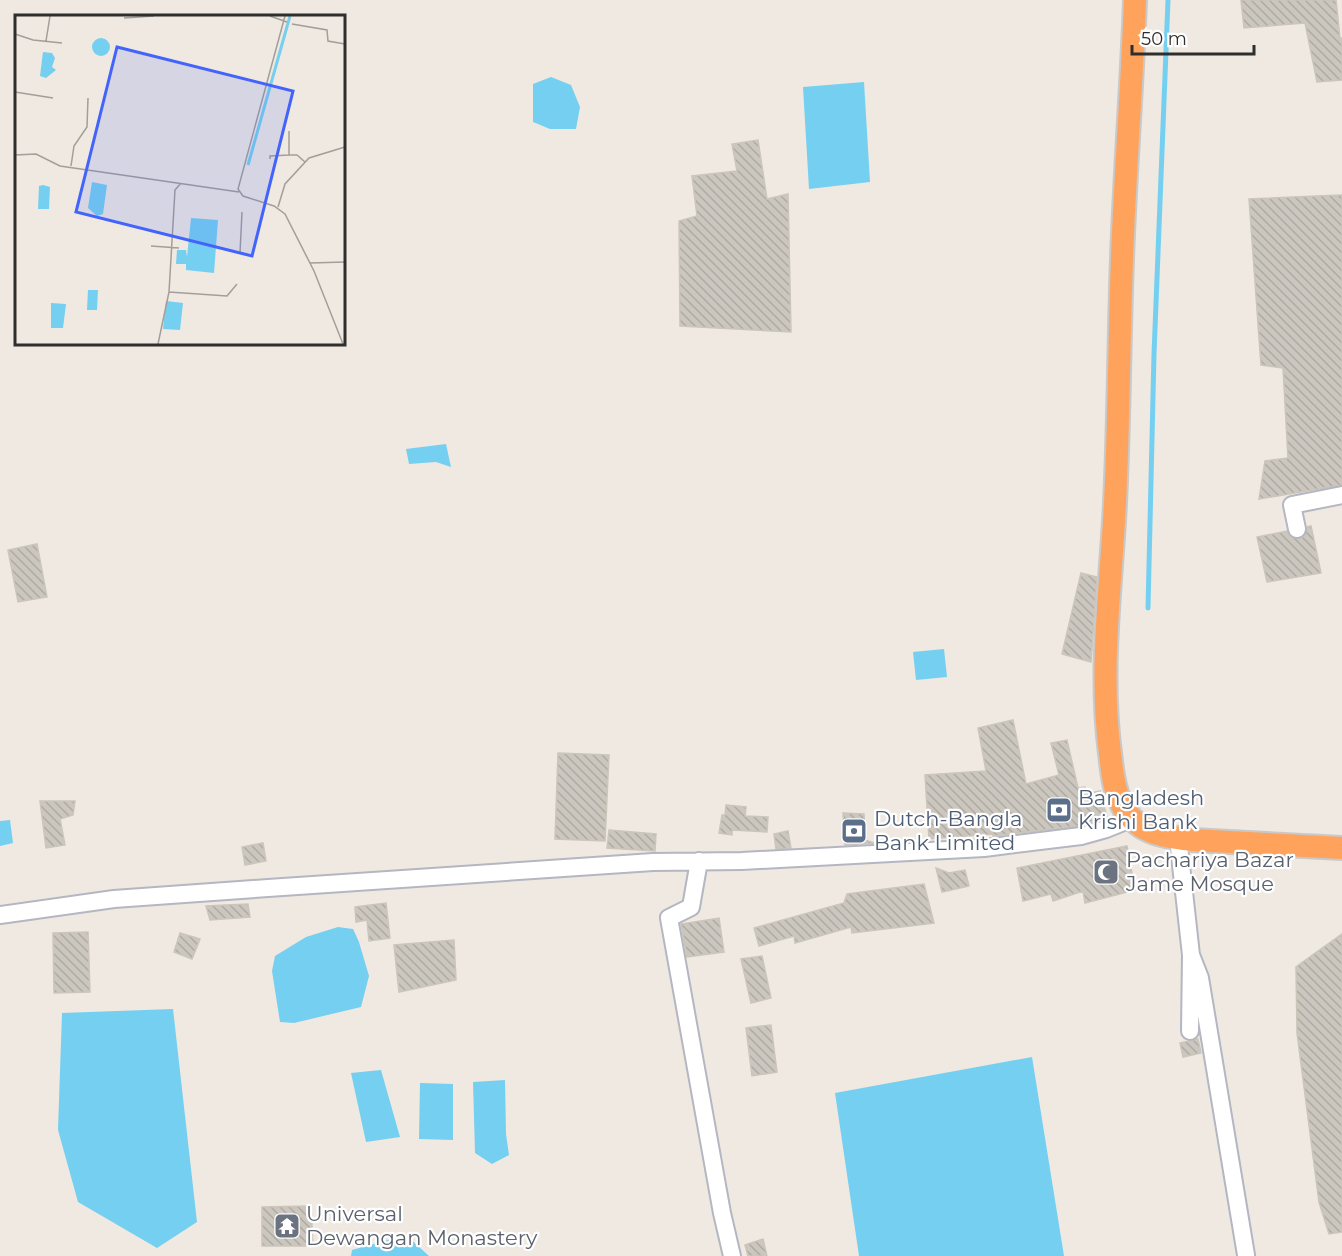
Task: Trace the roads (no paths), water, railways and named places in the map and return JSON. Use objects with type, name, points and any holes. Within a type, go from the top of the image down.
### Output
[{"type":"highway","points":[[1135,0],[1105,682],[1106,727],[1113,778],[1120,801],[1131,819],[1148,831],[1178,838],[1342,848]]},
{"type":"street","points":[[1297,529],[1292,505],[1342,495]]},
{"type":"street","points":[[0,915],[114,899],[550,869],[984,848],[1081,836],[1106,830],[1131,819]]},
{"type":"street","points":[[1178,838],[1191,956],[1190,1031]]},
{"type":"street","points":[[699,861],[691,907],[669,918],[722,1213],[732,1256]]},
{"type":"street","points":[[1191,956],[1200,978],[1246,1255]]},
{"type":"water","points":[[551,77],[571,85],[580,107],[576,129],[550,129],[533,122],[533,84]]},
{"type":"water","points":[[864,82],[870,182],[809,189],[803,87]]},
{"type":"water","points":[[446,444],[451,467],[436,462],[409,464],[406,449]]},
{"type":"water","points":[[944,649],[947,677],[916,680],[913,652]]},
{"type":"water","points":[[10,820],[13,843],[0,846],[0,821]]},
{"type":"water","points":[[338,927],[353,929],[369,976],[361,1007],[294,1023],[280,1022],[272,971],[275,956],[306,937]]},
{"type":"water","points":[[173,1009],[197,1222],[157,1248],[78,1202],[58,1130],[62,1013]]},
{"type":"water","points":[[1032,1057],[1064,1256],[859,1256],[835,1093]]},
{"type":"water","points":[[381,1070],[400,1137],[366,1142],[351,1073]]},
{"type":"water","points":[[505,1080],[506,1134],[509,1155],[492,1164],[475,1153],[473,1082]]},
{"type":"water","points":[[420,1083],[453,1084],[453,1140],[419,1139]]},
{"type":"water","points":[[406,1235],[429,1256],[351,1256],[352,1250]]},
{"type":"waterway","points":[[1148,608],[1154,354],[1168,0]]},
{"type":"place","name":"Bangladesh Krishi Bank","points":[[1059,810]]},
{"type":"place","name":"Dutch-Bangla Bank Limited","points":[[854,831]]},
{"type":"place","name":"Pachariya Bazar Jame Mosque","points":[[1106,872]]},
{"type":"place","name":"Universal Dewangan Monastery","points":[[287,1226]]}]
